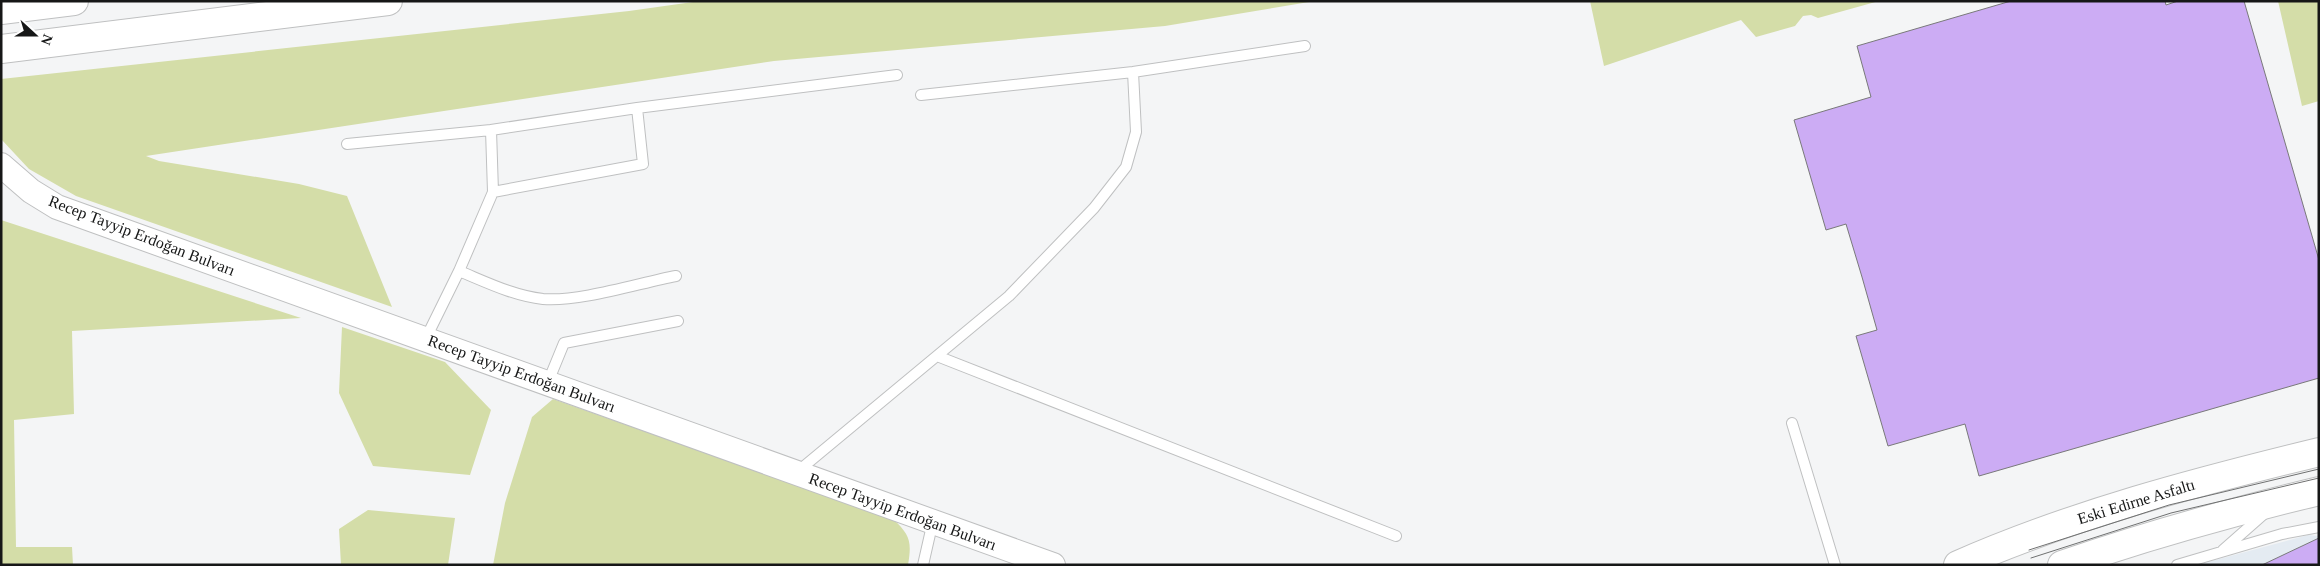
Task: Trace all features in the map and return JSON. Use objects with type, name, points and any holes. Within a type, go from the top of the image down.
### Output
[{"type":"main road","points":[[1,10],[74,1]]},
{"type":"main road","points":[[1,49],[388,1]]},
{"type":"main road","name":"Eski Edirne Asfaltı","points":[[1958,565],[1996,556],[2077,518],[2207,479],[2319,452]]},
{"type":"main road","points":[[2062,565],[2116,546],[2280,500],[2319,491]]},
{"type":"street","name":"Recep Tayyip Erdoğan Bulvarı","points":[[1,165],[31,191],[56,207],[426,338],[533,382],[796,472],[1053,565]]},
{"type":"lane","points":[[921,95],[1133,72],[1306,46]]},
{"type":"lane","points":[[796,472],[1009,296],[1094,208],[1126,167],[1136,132],[1133,72]]},
{"type":"lane","points":[[347,144],[491,130],[637,108],[897,75]]},
{"type":"lane","points":[[493,192],[643,164],[637,108]]},
{"type":"lane","points":[[426,338],[459,271],[493,192],[491,130]]},
{"type":"lane","points":[[459,271],[511,291],[543,298],[569,298],[676,276]]},
{"type":"lane","points":[[533,382],[564,343],[678,321]]},
{"type":"lane","points":[[937,356],[1396,536]]},
{"type":"lane","points":[[1792,423],[1835,565]]},
{"type":"lane","points":[[2220,552],[2280,500]]},
{"type":"lane","points":[[923,565],[933,521]]},
{"type":"lane","points":[[2177,565],[2282,534],[2319,527]]},
{"type":"shaded area","points":[[2308,535],[2319,536],[2319,565],[2197,565]]},
{"type":"green space","points":[[700,1],[1315,1],[1165,26],[774,61],[146,156],[159,161],[299,184],[347,196],[392,307],[76,196],[29,169],[1,139],[1,79],[629,11]]},
{"type":"green space","points":[[1590,1],[1879,1],[1818,18],[1811,15],[1803,16],[1795,26],[1756,37],[1741,20],[1604,66]]},
{"type":"green space","points":[[2278,1],[2319,1],[2319,101],[2302,106]]},
{"type":"green space","points":[[1,220],[301,318],[72,331],[74,414],[14,420],[16,547],[72,547],[73,565],[2,565]]},
{"type":"green space","points":[[342,327],[445,362],[491,410],[470,475],[373,466],[339,393]]},
{"type":"green space","points":[[553,399],[893,519],[908,539],[910,550],[908,565],[493,565],[505,503],[532,417]]},
{"type":"green space","points":[[368,510],[455,518],[448,565],[341,565],[339,529]]},
{"type":"building","points":[[2011,1],[2165,1],[2166,5],[2178,1],[2244,1],[2319,260],[2319,378],[1979,476],[1965,424],[1888,446],[1856,336],[1877,330],[1862,277],[1846,224],[1826,230],[1794,120],[1871,97],[1857,46]]},
{"type":"building","points":[[2319,538],[2319,565],[2262,565]]},
{"type":"tram line","points":[[2029,550],[2169,505],[2319,469]]},
{"type":"tram line","points":[[2031,558],[2171,513],[2319,478]]}]
